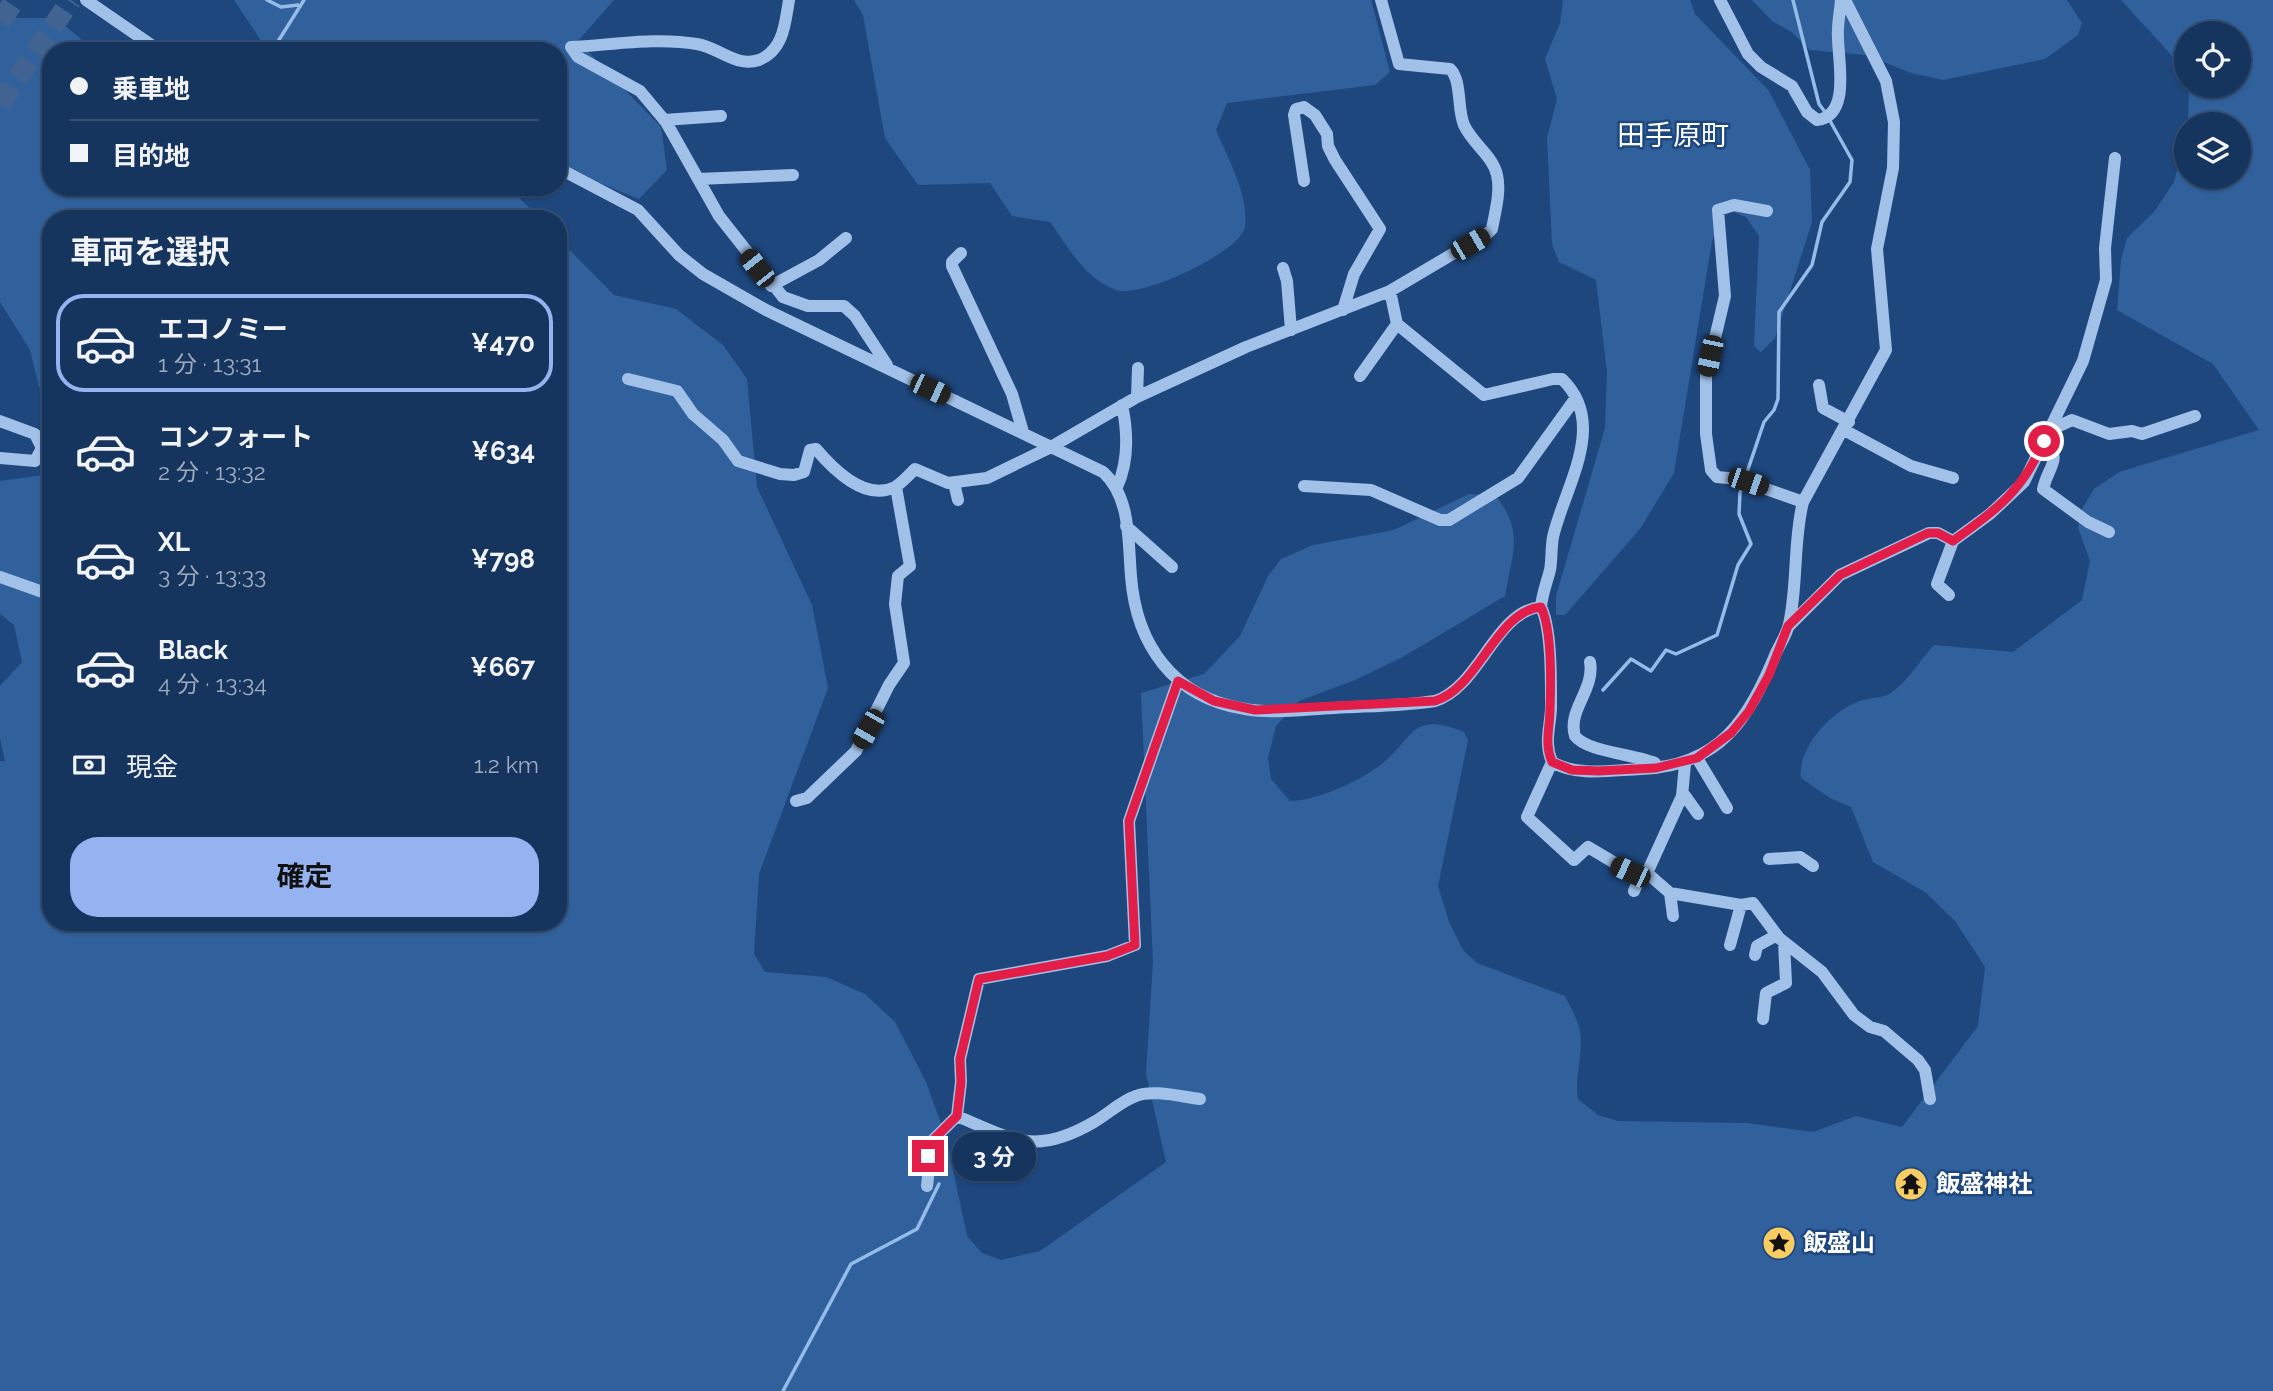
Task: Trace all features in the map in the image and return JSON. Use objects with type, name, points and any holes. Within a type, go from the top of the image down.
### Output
[{"type":"street","points":[[86,0],[147,42]]},
{"type":"street","points":[[789,0],[779,43],[771,53],[751,61],[727,57],[698,44],[653,42],[571,47],[578,57],[640,91],[664,120],[719,216],[771,286],[783,297],[808,306],[844,306],[855,316],[887,366]]},
{"type":"street","points":[[628,379],[677,391],[693,414],[723,440],[738,461],[794,475],[804,472],[809,453],[816,449],[838,471],[861,486],[875,490],[896,486],[915,469],[941,481],[954,483],[987,478],[1051,447],[1137,397],[1291,330],[1390,291],[1489,233],[1492,229],[1498,185],[1492,164],[1465,127],[1458,107],[1455,73],[1450,69],[1399,64],[1381,0]]},
{"type":"street","points":[[1720,0],[1748,54],[1792,86],[1813,119],[1827,117],[1839,94],[1838,36],[1843,0]]},
{"type":"street","points":[[1552,762],[1572,770],[1656,768],[1691,761],[1731,733],[1749,711],[1769,675],[1788,626],[1797,567],[1798,522],[1803,502],[1847,426],[1886,350],[1877,249],[1893,168],[1894,122],[1886,81],[1843,0]]},
{"type":"street","points":[[1304,181],[1294,115],[1296,109],[1304,107],[1315,115],[1327,134],[1328,146],[1335,160],[1380,229],[1354,274],[1343,310]]},
{"type":"street","points":[[664,120],[721,116]]},
{"type":"street","points":[[1948,595],[1937,584],[1953,541],[1990,514],[2024,482],[2082,361],[2106,280],[2105,248],[2115,158]]},
{"type":"street","points":[[567,173],[638,210],[680,255],[703,274],[766,310],[1103,472],[1117,487],[1136,564],[1135,608],[1141,631],[1155,654],[1178,681],[1214,701],[1255,710],[1435,701],[1455,692],[1513,621],[1527,610],[1541,607]]},
{"type":"street","points":[[698,179],[793,175]]},
{"type":"street","points":[[1767,211],[1727,205],[1718,210],[1725,296],[1706,376],[1706,434],[1712,472],[1721,479],[1743,480],[1803,502]]},
{"type":"street","points":[[771,286],[819,260],[846,238]]},
{"type":"street","points":[[961,253],[952,262],[952,266],[1012,394],[1023,432]]},
{"type":"street","points":[[1283,268],[1291,330]]},
{"type":"street","points":[[1390,291],[1397,324],[1484,395],[1562,379],[1575,399],[1584,433],[1579,460],[1553,537],[1550,569],[1541,607],[1546,623],[1550,709],[1547,743],[1552,762],[1527,817],[1574,860],[1588,847],[1630,872],[1644,873],[1671,893],[1741,905],[1753,903],[1780,938],[1822,972],[1854,1015],[1870,1027],[1884,1031],[1918,1060],[1924,1070],[1930,1099]]},
{"type":"street","points":[[1360,376],[1397,324]]},
{"type":"street","points":[[1137,397],[1138,368]]},
{"type":"street","points":[[1819,385],[1823,408],[1847,426],[1911,466],[1953,478]]},
{"type":"street","points":[[1304,486],[1371,490],[1440,520],[1449,520],[1518,478],[1575,399]]},
{"type":"street","points":[[1117,487],[1124,473],[1127,440],[1122,405]]},
{"type":"street","points":[[2053,424],[2059,426],[2072,420],[2109,434],[2133,431],[2148,433],[2174,421],[2195,416]]},
{"type":"street","points":[[0,421],[35,434],[42,446]]},
{"type":"street","points":[[2046,437],[2055,452],[2055,460],[2043,489],[2088,522],[2109,532]]},
{"type":"street","points":[[0,458],[35,461],[42,450]]},
{"type":"street","points":[[954,483],[958,500]]},
{"type":"street","points":[[796,801],[807,798],[856,751],[889,685],[904,663],[895,604],[898,576],[910,566],[896,486]]},
{"type":"street","points":[[1126,526],[1167,558]]},
{"type":"street","points":[[1788,626],[1840,575],[1928,533],[1938,533],[1953,541]]},
{"type":"street","points":[[0,577],[42,592]]},
{"type":"street","points":[[1590,663],[1592,678],[1574,719],[1575,736],[1587,745],[1640,757],[1655,763],[1656,768]]},
{"type":"street","points":[[928,1186],[932,1141],[957,1116],[961,1082],[960,1059],[979,979],[1107,956],[1135,945],[1129,821],[1178,681]]},
{"type":"street","points":[[1634,891],[1683,793],[1691,761]]},
{"type":"street","points":[[1691,761],[1727,808]]},
{"type":"street","points":[[1683,793],[1699,814]]},
{"type":"street","points":[[1769,859],[1800,857],[1814,866]]},
{"type":"street","points":[[1671,893],[1673,916]]},
{"type":"street","points":[[1730,945],[1741,905]]},
{"type":"street","points":[[1755,955],[1757,946],[1780,938]]},
{"type":"street","points":[[1763,1019],[1766,993],[1786,983],[1780,938]]},
{"type":"street","points":[[957,1116],[1020,1142],[1034,1143],[1058,1139],[1084,1128],[1135,1096],[1200,1099]]},
{"type":"shaded area","points":[[234,0],[614,0],[578,41],[661,127],[667,170],[639,199],[567,170],[567,42],[262,42]]},
{"type":"shaded area","points":[[854,0],[1371,0],[1390,72],[1375,85],[1227,103],[1216,130],[1241,190],[1245,227],[1227,249],[1188,271],[1146,287],[1128,291],[1116,290],[1086,270],[1050,222],[1012,216],[990,183],[918,185],[885,138],[863,15]]},
{"type":"shaded area","points":[[1563,0],[1690,0],[1695,14],[1769,91],[1810,170],[1812,222],[1775,338],[1761,352],[1754,346],[1759,236],[1746,217],[1726,209],[1712,241],[1674,473],[1640,529],[1565,615],[1556,615],[1556,596],[1605,428],[1607,372],[1596,280],[1559,262],[1552,244],[1547,138],[1557,99],[1545,59],[1560,23]]},
{"type":"shaded area","points":[[1752,0],[2067,0],[2082,23],[2078,35],[2045,59],[1943,80],[1911,73],[1866,55],[1810,50],[1793,33],[1772,21]]},
{"type":"shaded area","points":[[2121,0],[2273,0],[2273,1391],[0,1391],[0,761],[5,761],[0,738],[0,686],[22,662],[14,625],[0,614],[0,481],[42,475],[42,931],[567,931],[567,247],[614,295],[676,309],[723,345],[747,379],[757,487],[812,605],[828,688],[759,874],[754,954],[765,972],[826,977],[865,994],[895,1022],[926,1082],[946,1137],[967,1236],[982,1253],[1001,1260],[1040,1251],[1166,1162],[1146,1073],[1153,962],[1141,693],[1204,674],[1240,636],[1268,576],[1281,559],[1313,545],[1394,530],[1469,494],[1495,495],[1510,520],[1513,532],[1513,555],[1505,596],[1401,658],[1355,680],[1299,701],[1276,726],[1268,758],[1271,779],[1290,801],[1311,798],[1336,790],[1370,772],[1422,726],[1446,726],[1464,732],[1468,740],[1438,886],[1449,922],[1463,950],[1477,963],[1565,996],[1581,1036],[1578,1099],[1598,1115],[1618,1121],[1747,1123],[1813,1132],[1856,1116],[1902,1127],[1978,1026],[1985,967],[1955,921],[1925,892],[1873,862],[1851,807],[1830,798],[1801,778],[1801,766],[1811,743],[1828,721],[1860,701],[1888,695],[1908,677],[1934,645],[2013,652],[2082,600],[2090,561],[2078,528],[2082,509],[2094,489],[2119,472],[2259,430],[2213,364],[2117,310],[2121,260],[2127,238],[2154,212],[2174,182],[2174,189],[2251,189],[2251,112],[2188,112],[2189,98],[2251,98],[2251,21],[2174,21],[2174,58]]},
{"type":"shaded area","points":[[0,18],[56,18],[84,42],[42,42],[42,196],[518,196],[531,210],[42,210],[42,391],[30,350],[0,302]]},
{"type":"waterway","points":[[267,0],[281,7],[298,5]]},
{"type":"waterway","points":[[278,42],[304,0]]},
{"type":"waterway","points":[[1793,0],[1819,104],[1825,112]]},
{"type":"waterway","points":[[1603,690],[1631,659],[1651,671],[1666,650],[1676,654],[1717,635],[1738,565],[1751,544],[1739,514],[1740,493],[1764,422],[1774,410],[1778,399],[1779,312],[1812,265],[1822,222],[1850,182],[1852,160],[1829,119]]},
{"type":"waterway","points":[[783,1391],[851,1264],[917,1229],[939,1184]]},
{"type":"tunnel","points":[[0,22],[15,0]]},
{"type":"tunnel","points":[[42,42],[71,0]]},
{"type":"tunnel","points":[[0,104],[42,42]]},
{"type":"place","name":"飯盛神社","points":[[1911,1184]]},
{"type":"place","name":"飯盛山","points":[[1779,1243]]},
{"type":"district","name":"田手原町","points":[[1673,135]]},
{"type":"route","points":[[928,1156],[932,1141],[957,1116],[961,1082],[960,1059],[979,979],[1107,956],[1135,945],[1128,854],[1129,821],[1178,681],[1214,701],[1255,710],[1435,701],[1455,692],[1513,621],[1527,610],[1541,607],[1546,623],[1550,709],[1547,749],[1552,762],[1572,770],[1599,771],[1685,764],[1719,743],[1741,721],[1769,675],[1788,626],[1840,575],[1928,533],[1938,533],[1953,541],[1990,514],[2024,482],[2044,441]]}]
